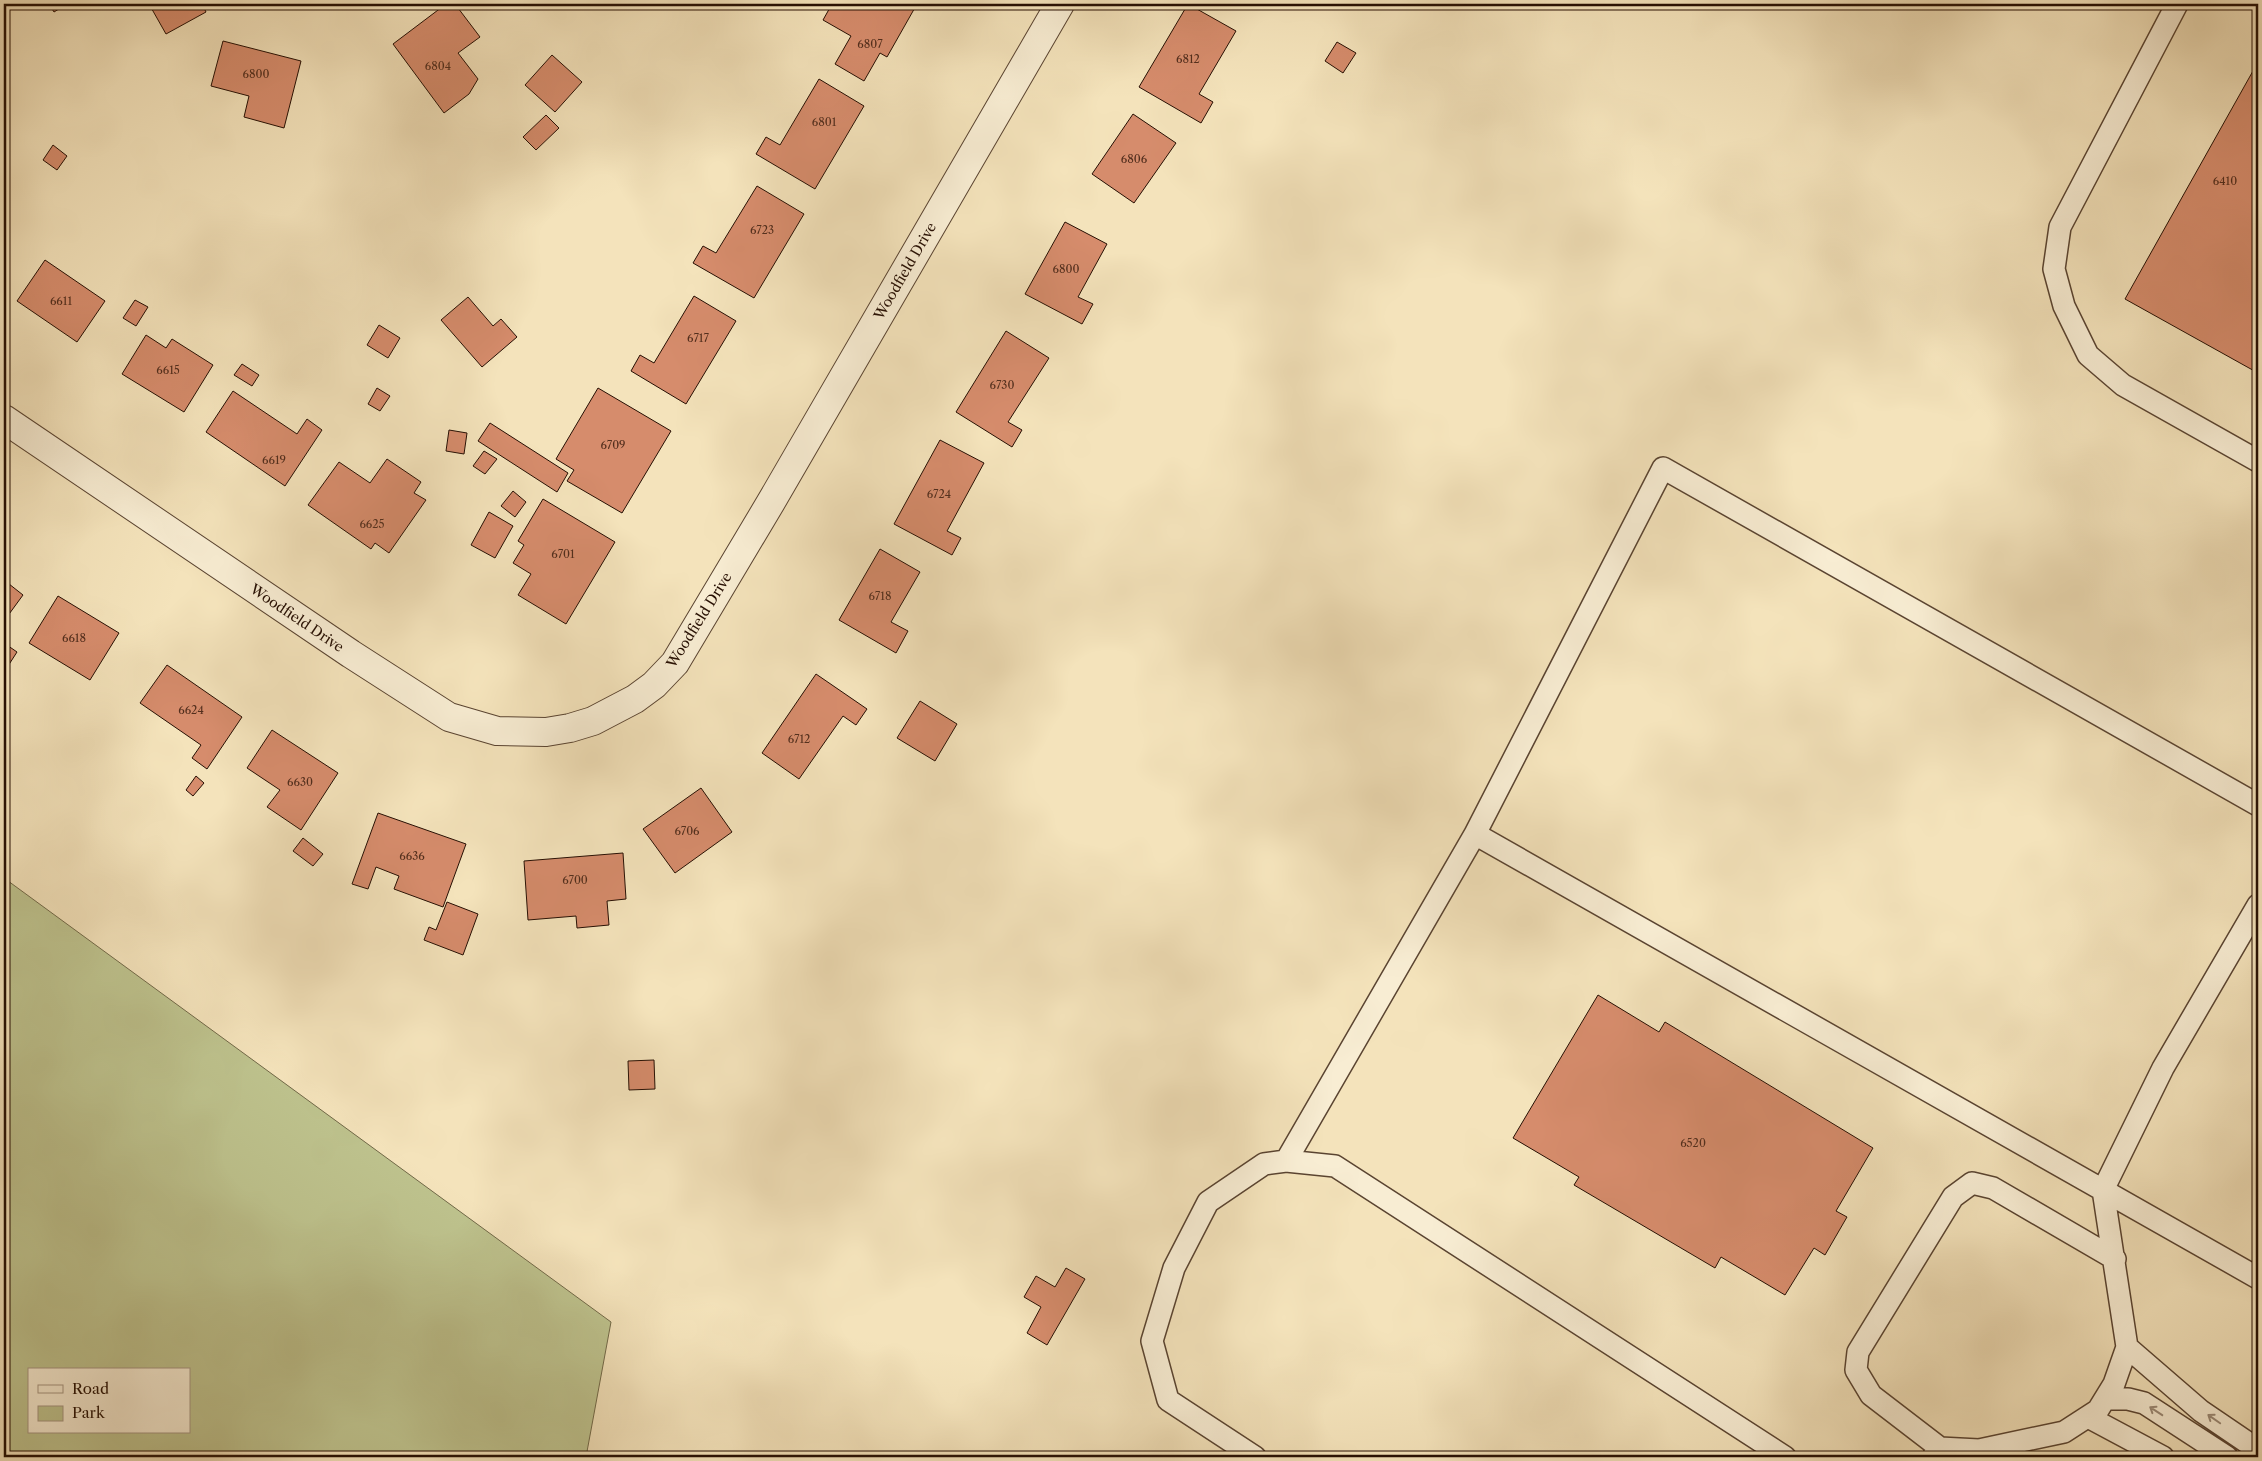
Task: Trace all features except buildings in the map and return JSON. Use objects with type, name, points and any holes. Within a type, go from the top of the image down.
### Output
[{"type":"street","name":"Woodfield Drive","points":[[4,419],[351,654],[449,717],[497,731],[546,732],[570,728],[593,721],[635,699],[654,685],[675,664],[776,494],[1060,4]]},
{"type":"lane","points":[[2177,4],[2060,227],[2054,269],[2064,306],[2088,355],[2123,385],[2258,461]]},
{"type":"lane","points":[[1286,1161],[1475,834],[1664,468],[2258,805]]},
{"type":"lane","points":[[1475,834],[2258,1278]]},
{"type":"lane","points":[[2115,1259],[1993,1188],[1972,1184],[1953,1197],[1858,1352],[1856,1370],[1871,1395],[1936,1452],[1979,1450],[2064,1432],[2098,1410],[2114,1384],[2127,1347],[2115,1259],[2103,1190],[2163,1068],[2258,905]]},
{"type":"lane","points":[[1255,1457],[1168,1400],[1152,1341],[1174,1268],[1208,1202],[1264,1164],[1286,1161],[1336,1166],[1786,1457]]},
{"type":"lane","points":[[2127,1347],[2201,1411],[2254,1447],[2256,1457]]},
{"type":"lane","points":[[2105,1400],[2128,1400],[2144,1403],[2227,1457]]},
{"type":"lane","points":[[2088,1417],[2163,1457]]},
{"type":"green space","points":[[4,878],[611,1322],[586,1457],[4,1457]]}]
